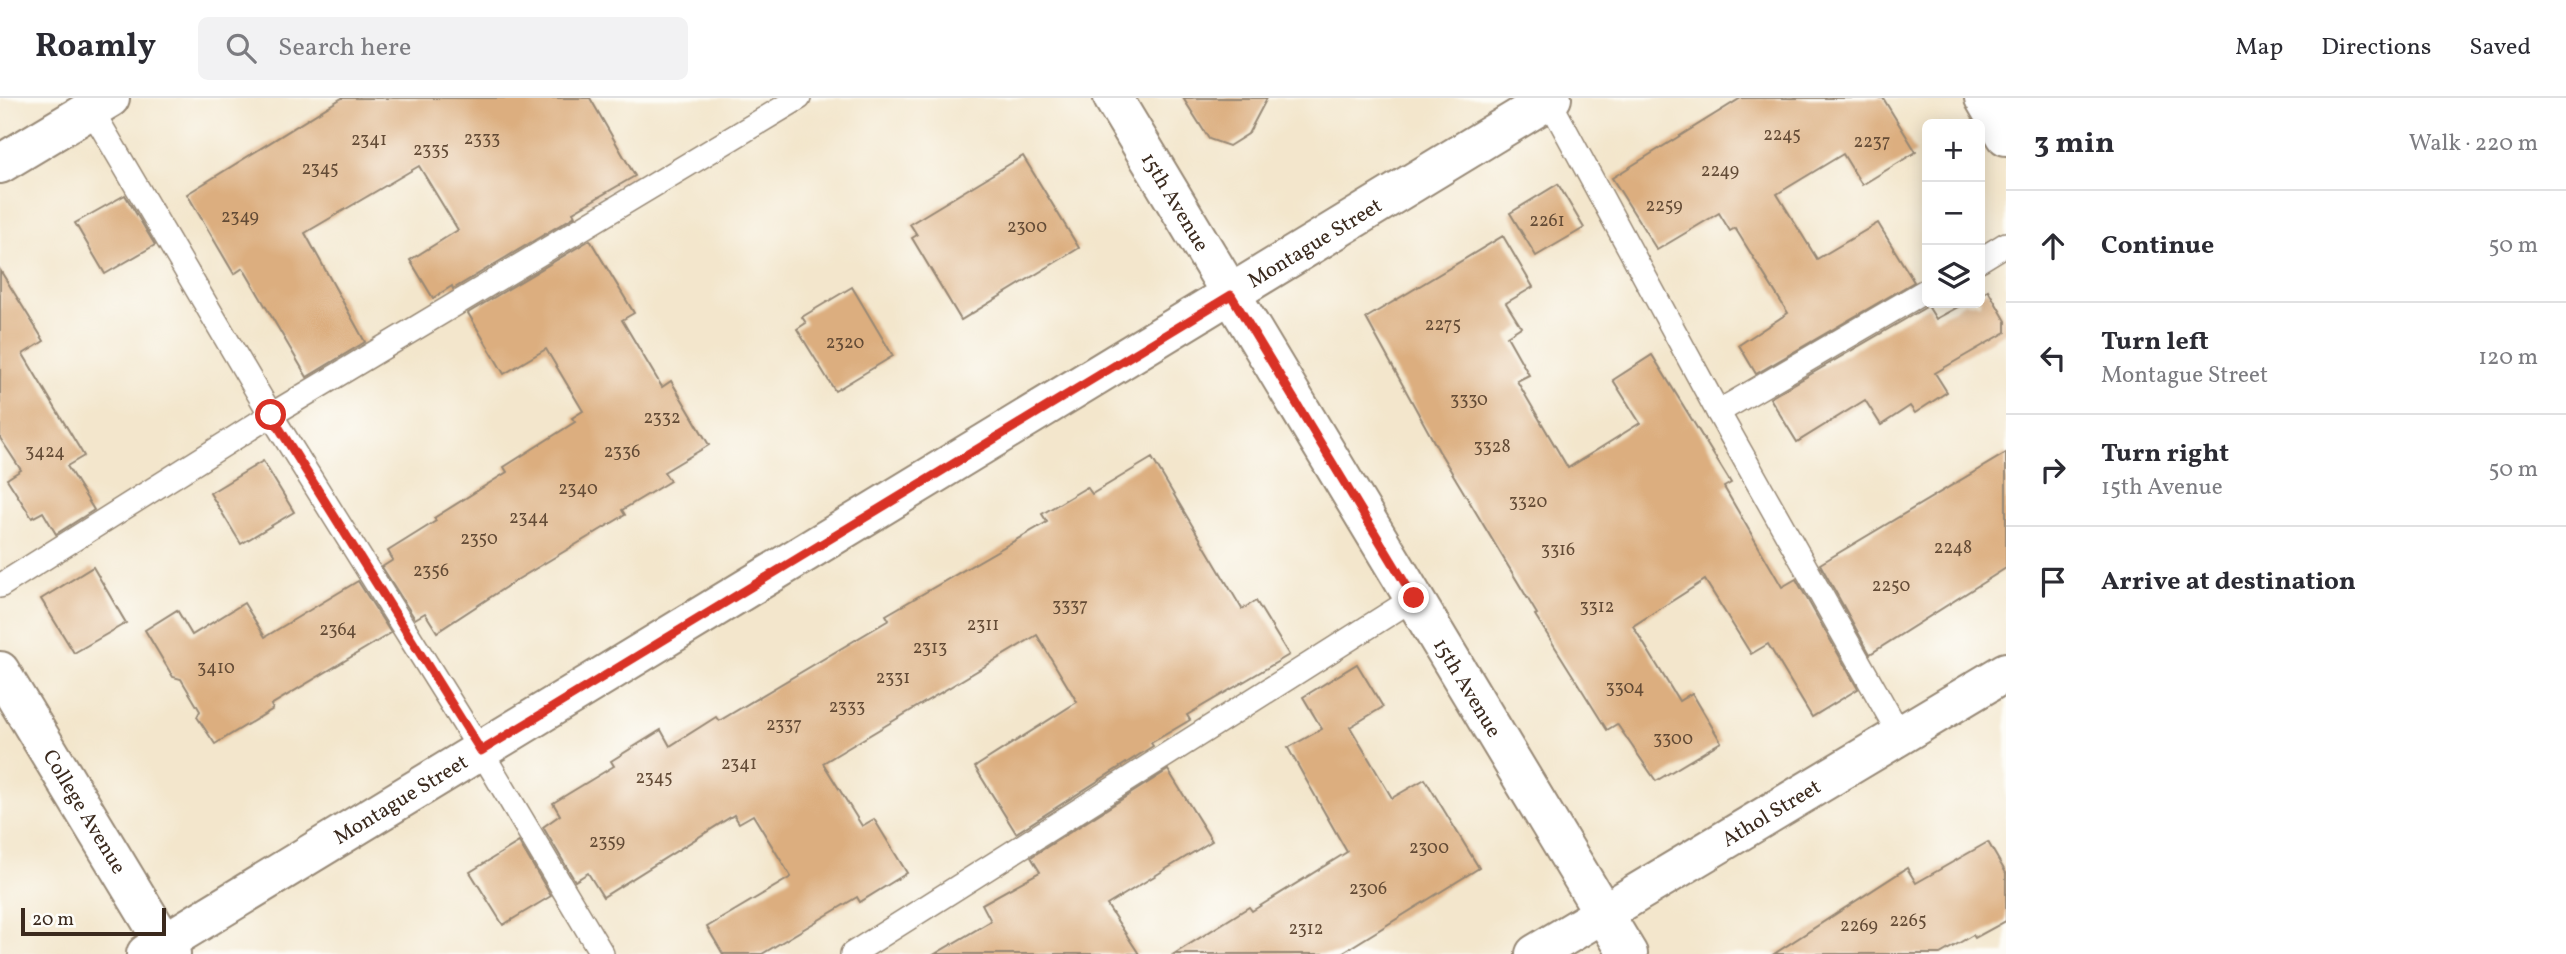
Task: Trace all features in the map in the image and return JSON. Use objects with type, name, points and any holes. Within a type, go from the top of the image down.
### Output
[{"type":"street","name":"15th Avenue","points":[[1113,98],[1628,954]]},
{"type":"street","points":[[1984,98],[2006,136]]},
{"type":"street","name":"Montague Street","points":[[160,950],[481,751],[1551,99]]},
{"type":"street","points":[[0,164],[101,104]]},
{"type":"street","name":"College Avenue","points":[[0,671],[160,950]]},
{"type":"street","name":"Athol Street","points":[[1535,954],[2006,672]]},
{"type":"lane","points":[[0,586],[271,415],[799,98]]},
{"type":"lane","points":[[1551,99],[1718,412],[1900,735]]},
{"type":"lane","points":[[101,104],[271,415],[481,751],[602,954]]},
{"type":"lane","points":[[1985,257],[2006,244]]},
{"type":"lane","points":[[1718,412],[1922,293]]},
{"type":"lane","points":[[852,954],[1414,598]]},
{"type":"building","points":[[342,98],[590,98],[635,176],[573,212],[575,216],[453,289],[452,286],[433,298],[410,260],[458,230],[419,166],[305,233],[365,342],[307,377],[243,268],[234,274],[187,194]]},
{"type":"building","points":[[1183,98],[1267,98],[1248,134],[1229,146],[1209,139]]},
{"type":"building","points":[[1741,98],[1883,98],[1916,152],[1862,185],[1843,154],[1777,194],[1817,259],[1878,223],[1914,282],[1756,374],[1739,345],[1788,313],[1735,228],[1730,231],[1719,213],[1657,250],[1612,178]]},
{"type":"building","points":[[1023,156],[1079,248],[961,320],[912,238],[917,235],[910,224]]},
{"type":"building","points":[[1558,184],[1584,228],[1536,256],[1510,213]]},
{"type":"building","points":[[125,195],[155,245],[105,274],[75,223]]},
{"type":"building","points":[[1503,236],[1533,287],[1506,303],[1521,327],[1507,336],[1529,375],[1517,381],[1568,468],[1640,423],[1613,380],[1652,355],[1731,483],[1724,487],[1782,587],[1796,579],[1858,689],[1812,717],[1768,644],[1751,654],[1705,580],[1633,626],[1679,701],[1692,693],[1721,742],[1656,781],[1617,724],[1607,730],[1535,615],[1537,614],[1439,451],[1366,318]]},
{"type":"building","points":[[590,240],[634,313],[622,320],[662,387],[671,381],[709,445],[664,472],[670,481],[622,510],[625,515],[437,632],[425,613],[415,619],[382,567],[393,560],[388,551],[507,472],[504,467],[575,422],[572,418],[583,411],[546,349],[504,374],[468,313]]},
{"type":"building","points":[[0,270],[44,341],[23,354],[84,456],[67,466],[94,510],[56,534],[43,512],[32,518],[7,479],[21,470],[0,438]]},
{"type":"building","points":[[852,287],[893,356],[835,391],[797,329],[806,323],[802,317]]},
{"type":"building","points":[[1988,290],[2006,321],[2006,332],[1935,373],[1947,392],[1915,413],[1910,406],[1881,425],[1865,400],[1797,442],[1770,398],[1925,308],[1929,308],[1936,319],[1956,308],[1985,308],[1985,292]]},
{"type":"building","points":[[2006,453],[2006,568],[1870,654],[1820,564]]},
{"type":"building","points":[[1152,458],[1242,609],[1256,601],[1289,655],[1187,715],[1190,720],[1151,743],[1153,746],[1016,833],[975,767],[1077,702],[1037,635],[823,763],[862,826],[874,819],[907,873],[860,902],[857,897],[762,954],[723,954],[707,927],[791,877],[753,815],[739,823],[734,815],[603,897],[588,873],[575,881],[543,827],[560,815],[553,803],[614,766],[611,761],[661,730],[670,746],[716,717],[719,721],[889,620],[886,615],[1047,522],[1042,514],[1087,487],[1092,494]]},
{"type":"building","points":[[263,461],[294,512],[241,544],[210,493]]},
{"type":"building","points":[[93,567],[126,623],[74,653],[41,599]]},
{"type":"building","points":[[358,581],[391,633],[271,705],[273,709],[215,744],[197,717],[200,711],[181,679],[173,677],[145,630],[177,610],[192,635],[244,603],[265,637]]},
{"type":"building","points":[[1357,664],[1383,707],[1350,727],[1392,798],[1425,779],[1479,868],[1340,954],[1174,954],[1249,907],[1252,911],[1347,852],[1288,748],[1322,729],[1303,697]]},
{"type":"building","points":[[1168,770],[1212,841],[1107,905],[1139,954],[935,954],[991,921],[982,904],[1040,872],[1031,857]]},
{"type":"building","points":[[519,842],[551,896],[503,925],[470,872]]},
{"type":"building","points":[[1988,842],[2006,873],[2006,921],[1975,938],[1973,935],[1940,954],[1774,954],[1907,868],[1916,883]]},
{"type":"route","points":[[271,415],[481,751],[1231,295],[1414,598]]}]
